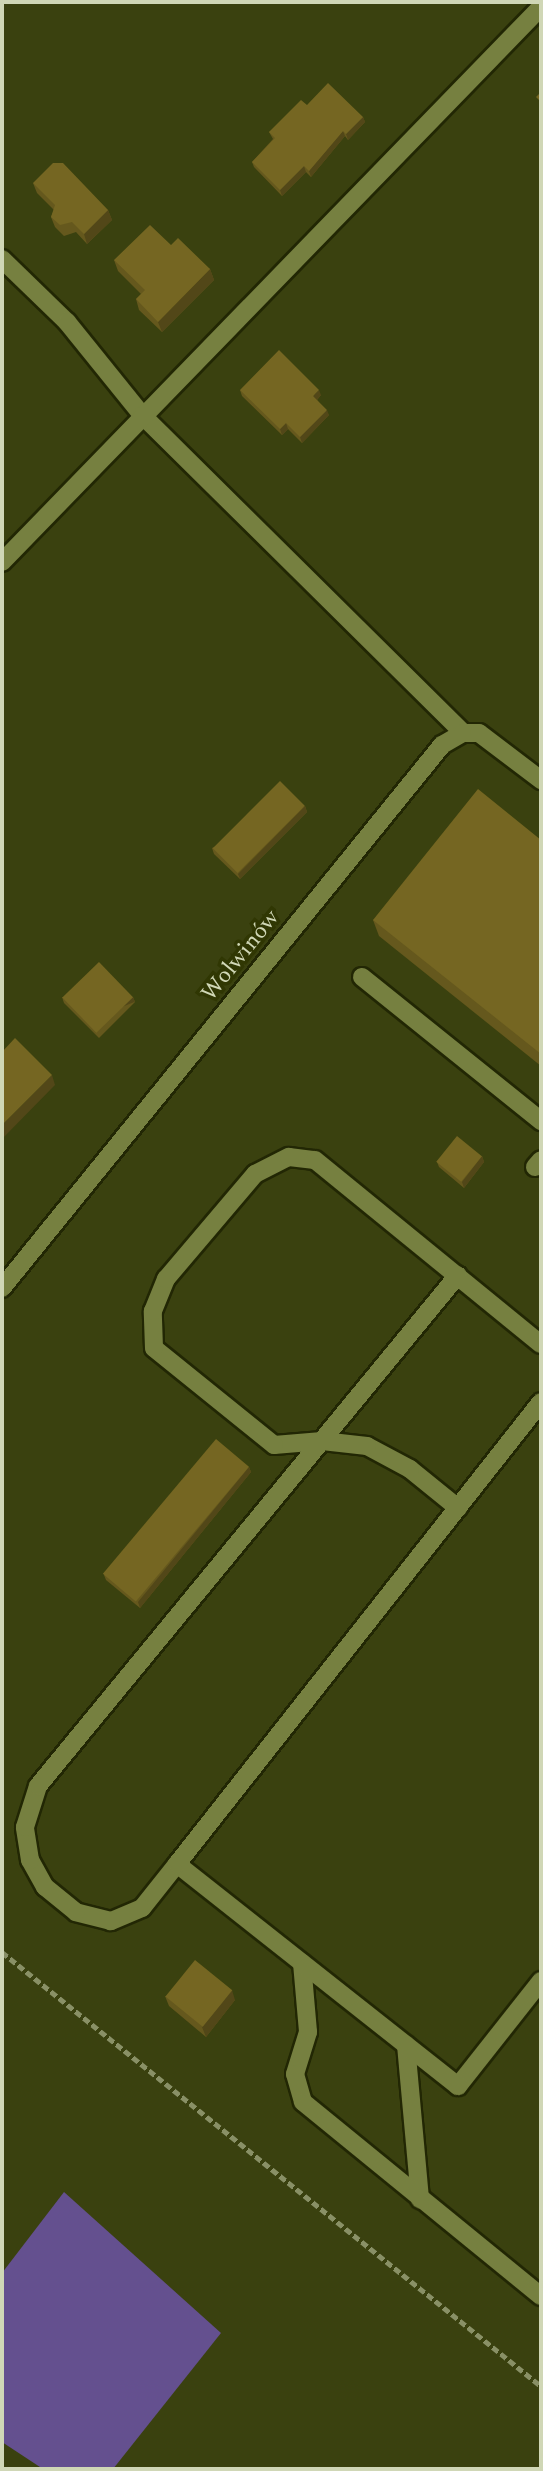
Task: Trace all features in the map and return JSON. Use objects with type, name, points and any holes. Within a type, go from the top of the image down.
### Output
[{"type":"street","points":[[2,562],[541,7]]},
{"type":"street","points":[[2,259],[67,322],[142,415],[463,733],[479,733],[495,742],[541,780]]},
{"type":"street","name":"Wolwinów","points":[[2,1288],[442,745],[463,733]]},
{"type":"street","points":[[362,977],[541,1121]]},
{"type":"street","points":[[458,1508],[410,1469],[367,1446],[322,1441],[274,1445],[154,1348],[153,1311],[166,1279],[219,1213],[255,1174],[289,1157],[315,1160],[541,1344]]},
{"type":"street","points":[[458,1275],[38,1786],[25,1827],[30,1860],[45,1887],[76,1912],[111,1921],[142,1908],[541,1402]]},
{"type":"street","points":[[177,1864],[457,2086],[541,1981]]},
{"type":"street","points":[[302,1963],[308,2032],[295,2074],[303,2102],[541,2296]]},
{"type":"street","points":[[406,2045],[420,2199]]},
{"type":"path","points":[[2,1952],[541,2386]]},
{"type":"shaded area","points":[[64,2192],[221,2333],[113,2469],[43,2469],[2,2442],[2,2273]]},
{"type":"building","points":[[328,83],[363,117],[346,134],[343,131],[309,171],[304,166],[280,190],[252,162],[275,138],[269,132],[301,100],[307,105]]},
{"type":"building","points":[[53,163],[63,163],[108,210],[84,234],[72,222],[60,225],[51,217],[55,205],[33,183]]},
{"type":"building","points":[[150,225],[171,245],[178,238],[210,269],[158,322],[136,299],[145,290],[114,260]]},
{"type":"building","points":[[279,350],[319,390],[313,396],[327,410],[300,437],[286,423],[280,429],[240,390]]},
{"type":"building","points":[[280,781],[305,806],[238,873],[213,848]]},
{"type":"building","points":[[478,789],[541,840],[541,1054],[373,920]]},
{"type":"building","points":[[99,962],[133,997],[96,1033],[62,997]]},
{"type":"building","points":[[15,1038],[52,1075],[2,1125],[2,1052]]},
{"type":"building","points":[[457,1136],[482,1156],[461,1182],[436,1162]]},
{"type":"building","points":[[216,1439],[249,1467],[136,1601],[103,1574]]},
{"type":"building","points":[[195,1960],[232,1990],[203,2027],[165,1997]]}]
